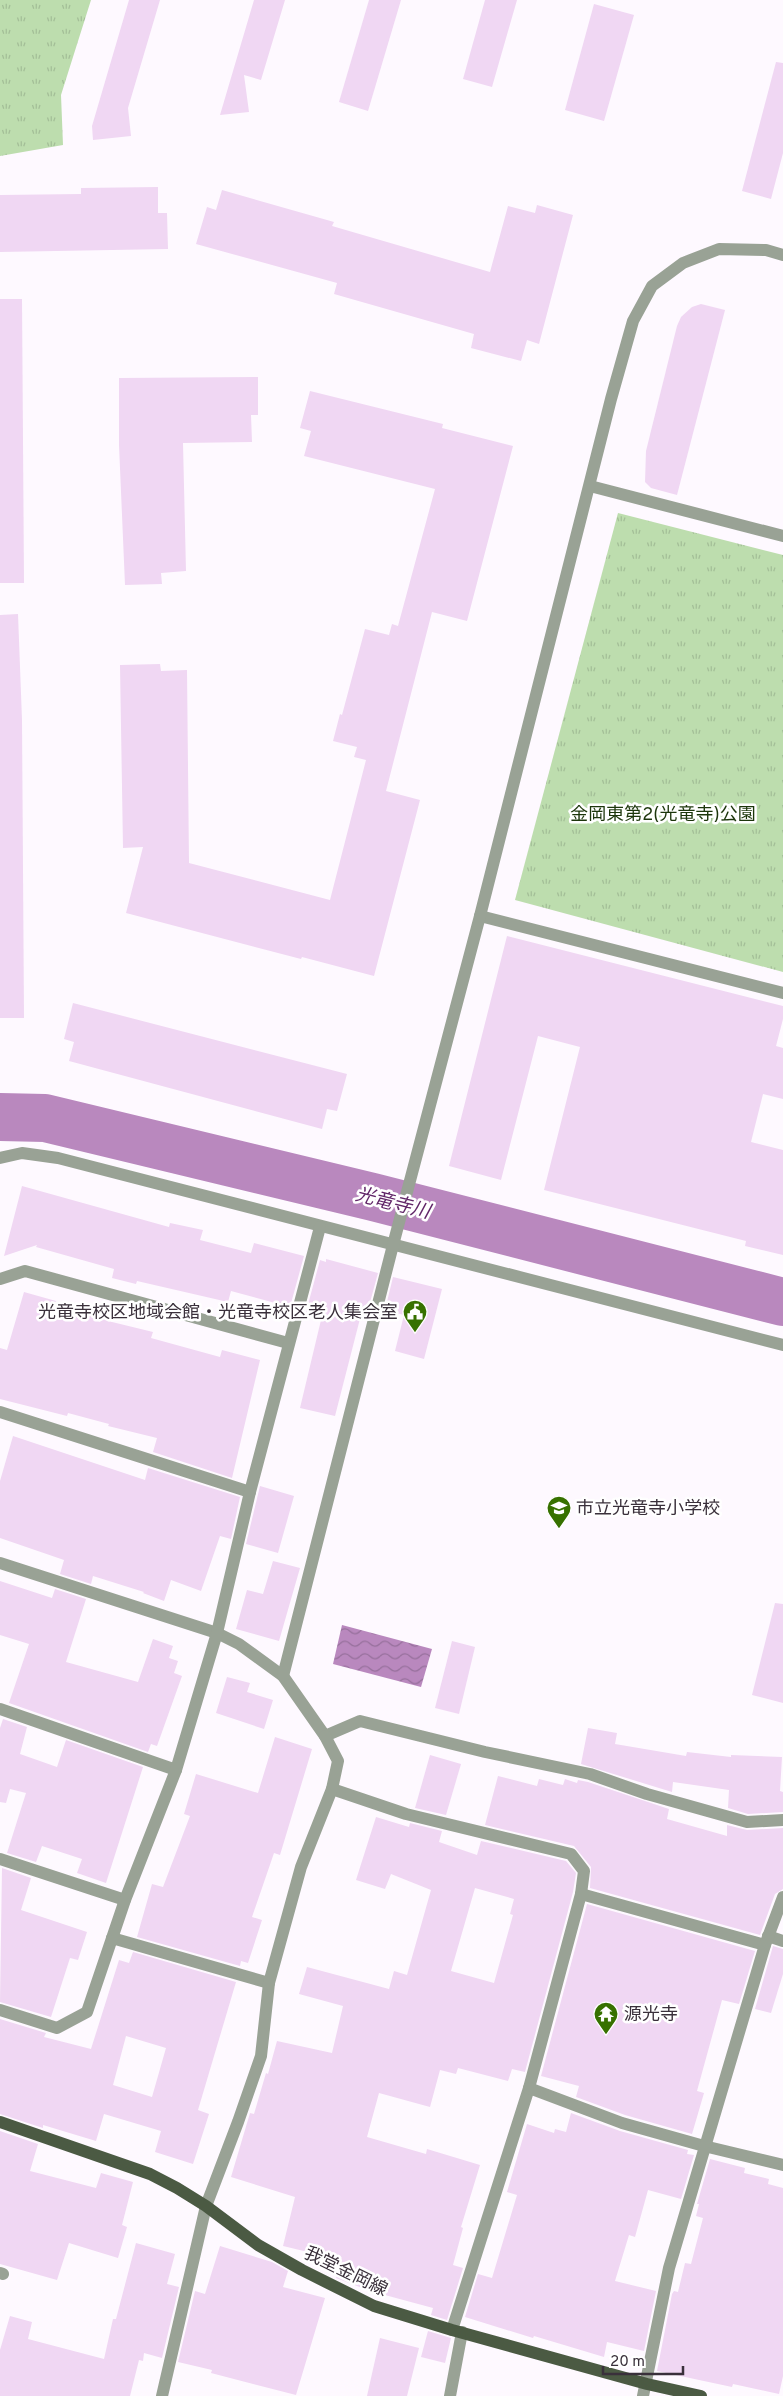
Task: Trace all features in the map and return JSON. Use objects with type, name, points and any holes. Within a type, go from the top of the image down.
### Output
[{"type":"main road","name":"我堂金岡線","points":[[0,2122],[150,2174],[206,2206],[258,2245],[302,2270],[374,2306],[645,2390],[701,2396]]},
{"type":"street","points":[[283,1676],[393,1245],[480,916],[611,399],[633,321],[652,286],[682,263],[719,249],[766,250],[783,255]]},
{"type":"street","points":[[590,486],[783,536]]},
{"type":"street","points":[[480,916],[783,994]]},
{"type":"street","points":[[0,1158],[22,1153],[58,1158],[783,1345]]},
{"type":"street","points":[[0,2010],[57,2028],[87,2012],[125,1900],[176,1770],[218,1633],[250,1492],[320,1227]]},
{"type":"street","points":[[0,1279],[25,1271],[288,1343]]},
{"type":"street","points":[[0,1412],[250,1492]]},
{"type":"street","points":[[0,1562],[218,1633],[239,1644],[283,1676],[326,1736],[338,1761],[332,1789],[301,1867],[269,1983],[261,2056],[206,2206],[162,2396]]},
{"type":"street","points":[[0,1709],[176,1770]]},
{"type":"street","points":[[326,1736],[360,1721],[485,1752],[590,1774],[647,1794],[747,1822],[783,1820]]},
{"type":"street","points":[[332,1789],[406,1814],[571,1854],[584,1871],[581,1894],[529,2088],[457,2331],[450,2396]]},
{"type":"street","points":[[0,1859],[125,1900]]},
{"type":"street","points":[[581,1894],[766,1940],[783,1941]]},
{"type":"street","points":[[645,2390],[669,2268],[766,1940],[783,1898]]},
{"type":"street","points":[[112,1938],[269,1983]]},
{"type":"street","points":[[529,2088],[622,2123],[704,2146],[783,2165]]},
{"type":"green space","points":[[0,0],[91,0],[61,95],[63,145],[0,156]]},
{"type":"green space","name":"金岡東第2(光竜寺)公園","points":[[618,513],[783,555],[783,972],[515,900]]},
{"type":"water","points":[[342,1625],[432,1649],[421,1687],[333,1664]]},
{"type":"building","points":[[129,0],[160,0],[128,108],[131,136],[93,140],[92,126]]},
{"type":"building","points":[[254,0],[285,0],[261,80],[244,75],[249,112],[220,115]]},
{"type":"building","points":[[369,0],[401,0],[368,111],[339,102]]},
{"type":"building","points":[[485,0],[517,0],[492,87],[463,79]]},
{"type":"building","points":[[594,4],[634,15],[604,121],[565,110]]},
{"type":"building","points":[[776,62],[783,63],[783,153],[771,199],[742,191]]},
{"type":"building","points":[[158,187],[158,213],[167,213],[168,249],[0,252],[0,195],[81,194],[81,188]]},
{"type":"building","points":[[222,190],[334,222],[332,226],[490,272],[508,206],[535,213],[537,205],[573,215],[539,344],[527,340],[521,361],[471,348],[474,334],[334,294],[337,283],[196,244],[207,207],[216,210]]},
{"type":"building","points":[[0,299],[22,299],[24,583],[0,583]]},
{"type":"building","points":[[701,304],[725,310],[677,495],[651,488],[645,482],[646,451],[677,326],[681,317],[692,307]]},
{"type":"building","points":[[258,377],[258,415],[251,415],[252,442],[183,443],[186,571],[161,573],[162,584],[125,585],[119,445],[119,378]]},
{"type":"building","points":[[310,391],[443,424],[442,428],[513,446],[467,621],[432,612],[386,791],[420,800],[374,976],[126,913],[143,847],[123,848],[120,665],[160,664],[161,671],[187,670],[189,863],[330,900],[366,760],[354,757],[357,747],[333,741],[340,714],[342,715],[365,629],[389,635],[392,624],[398,626],[435,489],[304,456],[311,431],[300,428]]},
{"type":"building","points":[[18,614],[22,720],[24,1018],[0,1018],[0,615]]},
{"type":"building","points":[[507,936],[783,1006],[783,1019],[776,1046],[783,1048],[783,1099],[763,1094],[751,1142],[783,1150],[783,1255],[745,1246],[746,1241],[544,1190],[580,1047],[538,1036],[501,1180],[449,1166]]},
{"type":"building","points":[[73,1003],[347,1074],[337,1111],[327,1109],[322,1129],[69,1061],[74,1042],[64,1039]]},
{"type":"building","points":[[22,1186],[169,1227],[170,1223],[203,1230],[200,1240],[251,1253],[254,1243],[304,1256],[290,1307],[231,1291],[228,1302],[137,1281],[136,1284],[112,1278],[114,1269],[36,1247],[37,1245],[4,1256]]},
{"type":"building","points":[[326,1259],[378,1273],[369,1306],[365,1305],[363,1307],[335,1416],[300,1408],[321,1320],[315,1319],[316,1315],[306,1312],[320,1260],[326,1262]]},
{"type":"building","name":"光竜寺校区地域会館・光竜寺校区老人集会室","points":[[393,1277],[442,1289],[424,1359],[395,1351],[404,1315],[385,1310]]},
{"type":"building","points":[[24,1292],[56,1301],[55,1303],[109,1315],[108,1321],[153,1332],[151,1338],[220,1357],[222,1350],[260,1360],[232,1478],[153,1452],[157,1438],[108,1426],[109,1424],[68,1413],[67,1416],[0,1399],[0,1348],[7,1350]]},
{"type":"building","points":[[13,1436],[145,1480],[148,1468],[240,1497],[231,1539],[220,1536],[201,1591],[171,1580],[164,1601],[144,1592],[93,1576],[91,1584],[60,1574],[64,1560],[0,1538],[0,1481]]},
{"type":"building","points":[[260,1486],[294,1496],[278,1553],[246,1544]]},
{"type":"building","points":[[273,1561],[300,1568],[279,1641],[236,1629],[247,1590],[263,1594]]},
{"type":"building","points":[[0,1581],[52,1598],[55,1589],[86,1599],[66,1662],[138,1682],[153,1639],[173,1646],[169,1658],[178,1661],[174,1673],[182,1676],[157,1746],[151,1744],[148,1752],[9,1703],[29,1644],[0,1635]]},
{"type":"building","points":[[775,1603],[783,1604],[783,1703],[752,1695]]},
{"type":"building","points":[[452,1641],[475,1647],[459,1714],[435,1708]]},
{"type":"building","points":[[227,1677],[250,1683],[247,1692],[273,1700],[264,1729],[216,1713]]},
{"type":"building","points":[[3,1719],[27,1727],[20,1754],[57,1767],[66,1740],[143,1767],[106,1883],[77,1873],[82,1859],[42,1846],[36,1862],[7,1853],[26,1793],[10,1789],[6,1803],[0,1802],[0,1728]]},
{"type":"building","points":[[588,1728],[617,1733],[615,1744],[686,1756],[687,1752],[731,1757],[731,1755],[782,1757],[780,1791],[783,1792],[783,1812],[748,1814],[728,1808],[729,1790],[673,1782],[672,1792],[581,1764]]},
{"type":"building","points":[[275,1737],[312,1749],[280,1855],[274,1853],[252,1917],[262,1920],[248,1963],[241,1961],[240,1966],[137,1937],[152,1884],[163,1887],[190,1816],[184,1814],[196,1774],[258,1793]]},
{"type":"building","points":[[430,1755],[461,1764],[446,1815],[415,1808]]},
{"type":"building","points":[[498,1776],[537,1786],[539,1779],[563,1785],[565,1779],[577,1783],[578,1780],[588,1782],[669,1809],[667,1819],[727,1836],[727,1825],[747,1830],[783,1828],[783,1889],[775,1894],[760,1935],[590,1888],[591,1867],[574,1846],[485,1825]]},
{"type":"building","points":[[376,1817],[409,1827],[410,1823],[442,1831],[439,1842],[477,1855],[481,1841],[566,1861],[576,1873],[573,1892],[525,2072],[512,2069],[508,2081],[458,2068],[456,2074],[440,2070],[430,2107],[379,2093],[367,2137],[426,2154],[427,2149],[480,2165],[461,2227],[463,2228],[453,2265],[463,2268],[447,2320],[431,2315],[433,2308],[370,2291],[336,2278],[341,2260],[283,2246],[295,2197],[231,2177],[250,2113],[254,2114],[277,2041],[332,2053],[343,2006],[299,1994],[307,1967],[389,1989],[394,1971],[407,1975],[431,1890],[391,1874],[385,1889],[356,1880]],"holes":[[[475,1888],[514,1899],[510,1914],[513,1915],[494,1983],[451,1971]]]},
{"type":"building","points":[[2,1868],[31,1878],[21,1910],[87,1932],[78,1960],[70,1958],[51,2017],[0,2002]]},
{"type":"building","points":[[587,1904],[755,1951],[739,2004],[722,2000],[697,2091],[704,2093],[692,2134],[625,2115],[576,2097],[579,2086],[541,2076]]},
{"type":"building","points":[[773,1946],[783,1949],[783,1974],[771,2013],[755,2009]]},
{"type":"building","points":[[133,1952],[236,1982],[198,2110],[209,2114],[193,2164],[155,2152],[161,2131],[104,2114],[96,2141],[43,2125],[43,2128],[0,2114],[0,2019],[46,2033],[44,2037],[91,2049],[119,1960],[129,1963]],"holes":[[[126,2036],[166,2048],[152,2097],[113,2085]]]},
{"type":"building","points":[[571,2113],[620,2131],[688,2150],[687,2154],[694,2155],[681,2199],[648,2190],[635,2237],[629,2235],[615,2281],[656,2291],[644,2351],[607,2342],[604,2357],[465,2317],[478,2274],[492,2278],[517,2195],[507,2192],[527,2124],[554,2133],[555,2129],[566,2132]]},
{"type":"building","points":[[0,2131],[38,2144],[30,2171],[96,2188],[101,2173],[133,2182],[122,2225],[127,2227],[118,2258],[69,2243],[57,2280],[0,2264]]},
{"type":"building","points":[[710,2159],[745,2168],[744,2173],[769,2179],[768,2184],[783,2188],[783,2376],[779,2394],[733,2384],[732,2387],[657,2371],[672,2294],[674,2291],[678,2292],[685,2263],[691,2264],[703,2218],[696,2216],[699,2204],[697,2204]]},
{"type":"building","points":[[136,2243],[175,2254],[167,2284],[179,2287],[162,2358],[144,2353],[143,2361],[139,2360],[130,2396],[0,2396],[0,2350],[10,2316],[32,2322],[28,2339],[104,2359],[113,2319],[116,2319]]},
{"type":"building","points":[[220,2246],[272,2262],[288,2271],[283,2287],[325,2298],[296,2395],[211,2373],[212,2370],[178,2362],[195,2291],[205,2294]]},
{"type":"building","points":[[428,2331],[451,2338],[445,2363],[421,2357]]},
{"type":"building","points":[[380,2338],[419,2348],[407,2396],[367,2396]]},
{"type":"waterway","name":"光竜寺川","points":[[0,1117],[45,1118],[373,1197],[783,1302]]},
{"type":"place","name":"光竜寺校区地域会館・光竜寺校区老人集会室","points":[[415,1333]]},
{"type":"place","name":"市立光竜寺小学校","points":[[559,1529]]},
{"type":"place","name":"源光寺","points":[[606,2035]]}]
